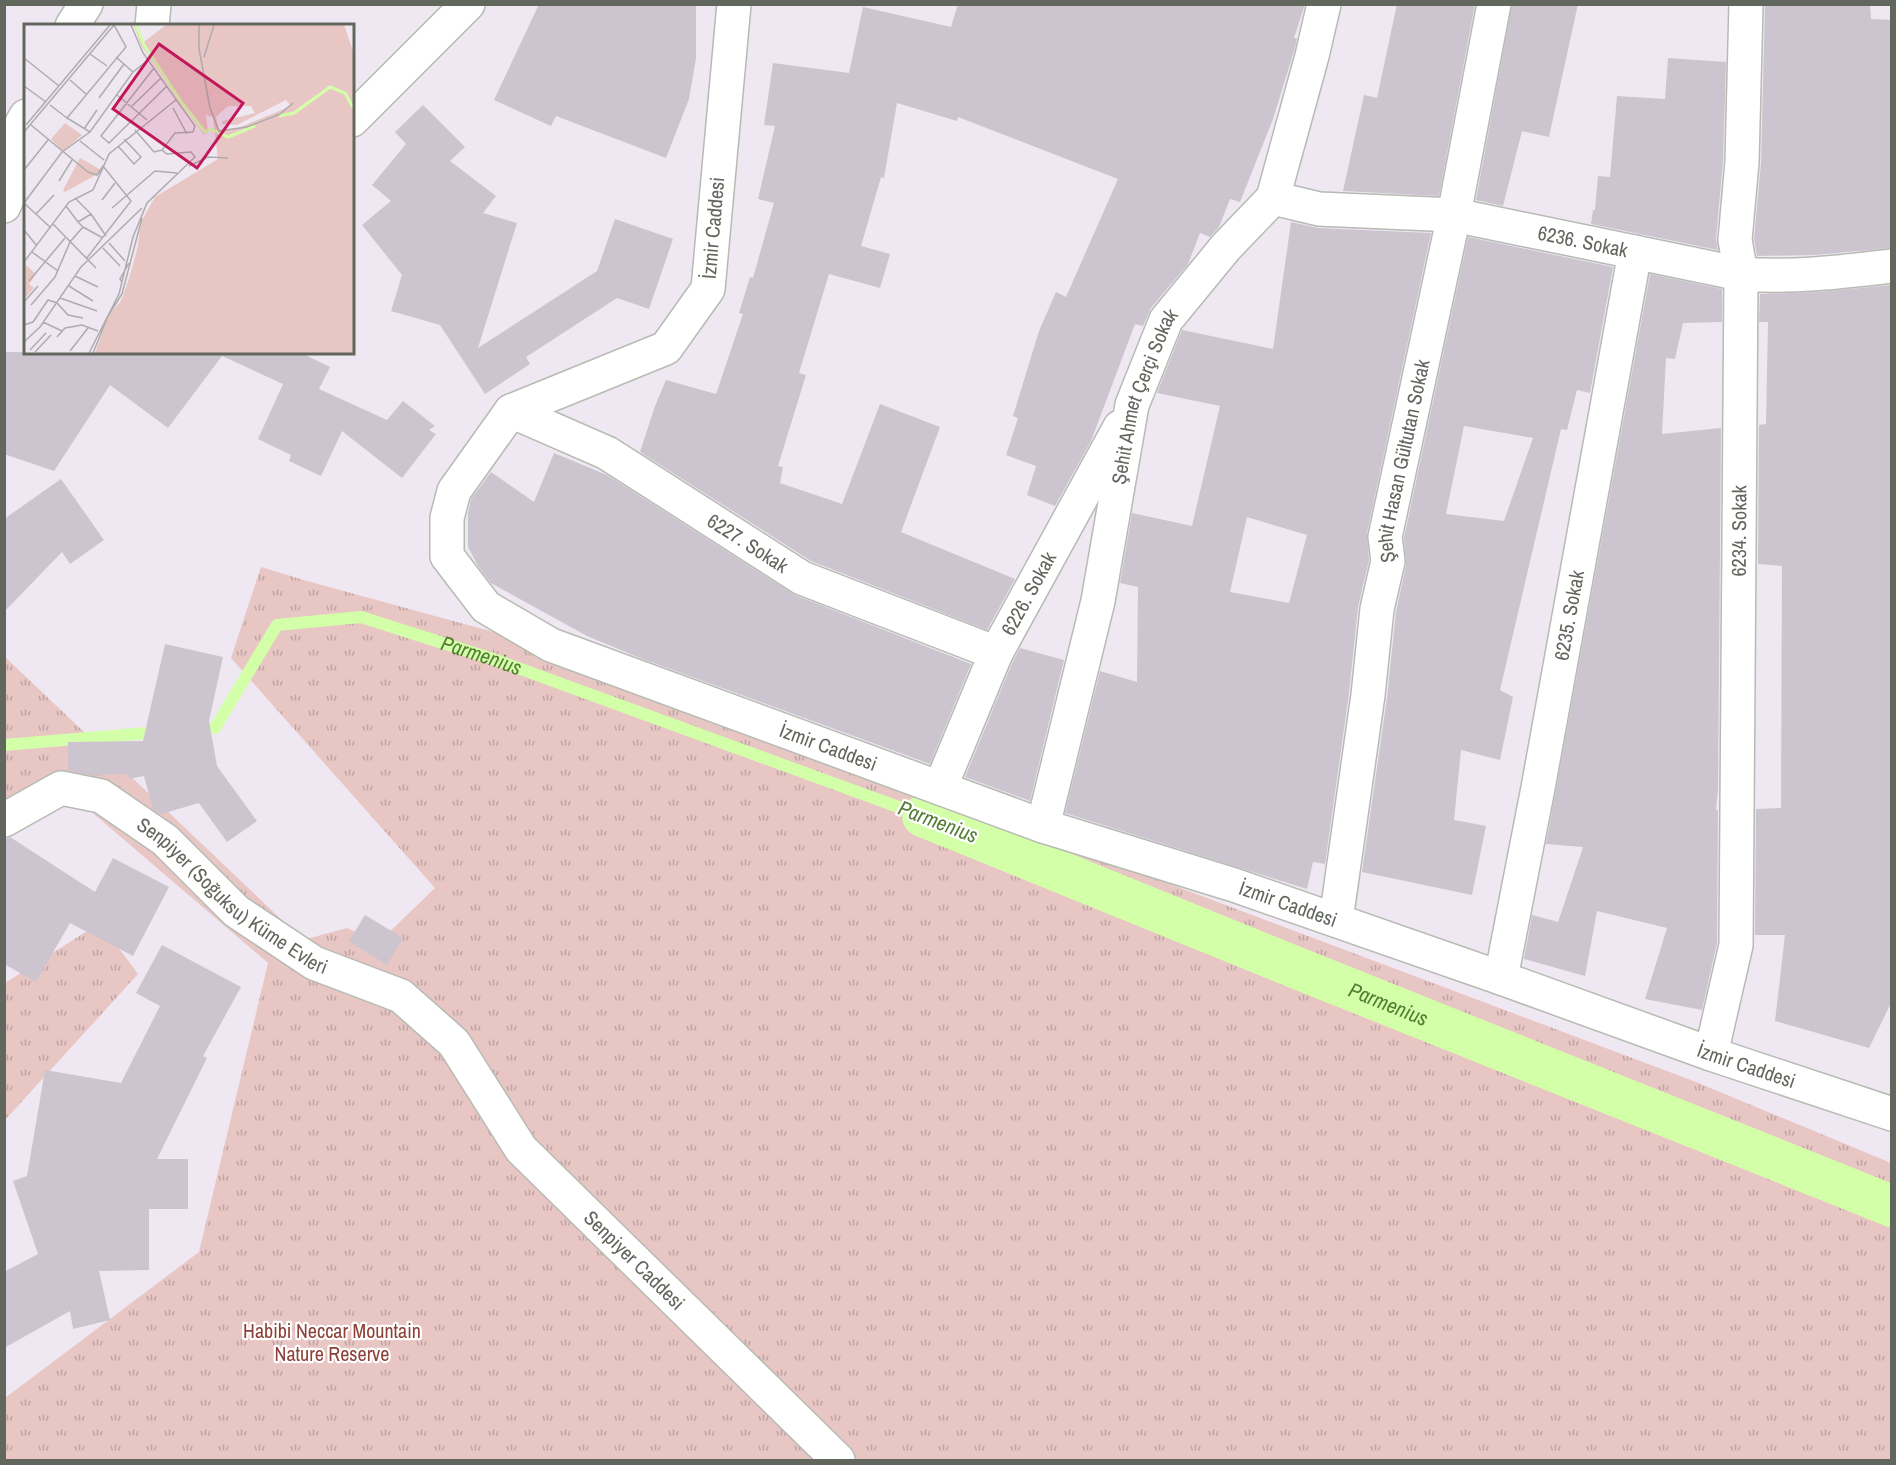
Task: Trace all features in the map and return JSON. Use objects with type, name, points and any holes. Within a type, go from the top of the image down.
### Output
[{"type":"street","points":[[73,24],[86,4]]},
{"type":"street","points":[[152,24],[154,4]]},
{"type":"street","points":[[354,118],[468,4]]},
{"type":"street","name":"İzmir Caddesi","points":[[734,4],[708,289],[666,348],[511,411],[454,492],[447,518],[447,556],[486,607],[551,645],[1043,826],[1234,885],[1711,1054],[1890,1109]]},
{"type":"street","name":"Şehit Ahmet Çerçi Sokak","points":[[1043,826],[1098,601],[1132,405],[1166,320],[1226,248],[1273,198],[1324,4]]},
{"type":"street","name":"Şehit Hasan Gültutan Sokak","points":[[1336,920],[1367,706],[1377,609],[1388,561],[1385,537],[1454,215],[1494,4]]},
{"type":"street","name":"6234. Sokak","points":[[1711,1054],[1736,945],[1741,274],[1735,240],[1742,162],[1746,4]]},
{"type":"street","points":[[4,206],[14,184],[24,120]]},
{"type":"street","name":"6236. Sokak","points":[[1273,198],[1318,209],[1454,215],[1741,274],[1773,276],[1892,266]]},
{"type":"street","name":"6235. Sokak","points":[[1501,978],[1538,788],[1635,252]]},
{"type":"street","name":"6226. Sokak","points":[[940,788],[996,653],[1132,405]]},
{"type":"street","name":"6227. Sokak","points":[[511,411],[607,453],[802,578],[996,653]]},
{"type":"street","name":"Senpiyer (Soğuksu) Küme Evleri","points":[[4,820],[61,788],[101,795],[165,840],[236,911],[314,963],[401,996],[454,1043]]},
{"type":"street","name":"Senpiyer Caddesi","points":[[454,1043],[521,1149],[838,1461]]},
{"type":"green space","name":"Habibi Neccar Mountain Nature Reserve","points":[[261,567],[519,639],[1696,1082],[1891,1163],[1891,1460],[5,1460],[5,1398],[199,1252],[268,963],[66,790],[5,815],[4,656],[303,940],[347,928],[378,943],[435,888],[231,658]]},
{"type":"green space","points":[[100,923],[138,974],[5,1120],[5,983]]},
{"type":"building","points":[[539,4],[696,4],[696,58],[689,99],[666,158],[556,116],[551,126],[494,100]]},
{"type":"building","points":[[958,4],[1305,4],[1294,38],[1297,38],[1295,48],[1273,119],[1240,202],[1230,199],[1219,227],[1210,237],[1200,233],[1188,264],[1151,308],[1143,326],[1135,324],[1091,441],[1055,506],[1027,495],[1036,466],[1006,455],[1018,418],[1013,416],[1039,331],[1056,292],[1066,297],[1118,179],[958,117],[957,121],[897,103],[884,178],[881,177],[861,246],[890,254],[880,288],[829,274],[799,373],[806,375],[778,466],[783,467],[780,483],[842,504],[880,404],[940,427],[901,532],[1015,579],[987,630],[811,561],[640,452],[666,380],[716,394],[743,314],[739,313],[750,277],[753,278],[774,203],[758,199],[775,126],[764,125],[773,63],[849,73],[863,7],[951,27]]},
{"type":"building","points":[[1397,4],[1475,4],[1439,196],[1343,191],[1364,95],[1377,98]]},
{"type":"building","points":[[1512,4],[1578,4],[1549,137],[1522,131],[1503,206],[1476,200]]},
{"type":"building","points":[[1765,4],[1870,4],[1871,19],[1892,20],[1892,248],[1815,255],[1757,256],[1754,239],[1761,163]]},
{"type":"building","points":[[1668,58],[1726,62],[1723,161],[1716,239],[1718,250],[1591,224],[1593,210],[1595,210],[1598,176],[1610,177],[1617,96],[1665,99]]},
{"type":"building","points":[[423,105],[465,147],[450,161],[496,196],[483,213],[517,223],[478,348],[597,271],[615,219],[673,239],[649,309],[617,298],[526,357],[530,364],[485,394],[440,325],[391,311],[402,275],[362,225],[391,201],[372,185],[406,144],[395,132]]},
{"type":"building","points":[[1291,222],[1318,228],[1431,233],[1367,533],[1369,560],[1358,607],[1349,693],[1325,864],[1313,862],[1307,889],[1065,813],[1100,671],[1137,682],[1138,587],[1120,583],[1132,513],[1192,526],[1220,406],[1157,393],[1182,330],[1273,349]],"holes":[[[1247,517],[1307,535],[1289,603],[1230,592]]]},
{"type":"building","points":[[1468,237],[1613,267],[1590,393],[1577,390],[1567,430],[1561,429],[1500,690],[1513,697],[1500,760],[1461,750],[1454,820],[1486,826],[1472,895],[1362,872],[1387,698],[1396,612],[1406,565],[1404,538]],"holes":[[[1464,426],[1533,438],[1504,521],[1446,514]]]},
{"type":"building","points":[[1650,274],[1722,289],[1722,322],[1683,323],[1675,359],[1666,358],[1662,434],[1721,428],[1716,810],[1718,810],[1717,943],[1702,1010],[1645,999],[1667,928],[1597,911],[1585,976],[1524,959],[1532,915],[1558,922],[1583,847],[1546,844]]},
{"type":"building","points":[[1892,285],[1892,1001],[1869,1048],[1775,1021],[1785,935],[1755,935],[1756,809],[1781,808],[1782,566],[1758,564],[1759,425],[1766,424],[1768,322],[1759,322],[1760,294],[1818,292]]},
{"type":"building","points":[[4,352],[24,352],[24,354],[303,354],[330,367],[319,389],[387,420],[403,401],[435,426],[429,430],[436,434],[402,478],[342,431],[321,476],[289,461],[291,455],[258,439],[283,384],[222,356],[168,428],[110,385],[54,471],[4,454]]},
{"type":"building","points":[[554,453],[607,475],[795,595],[971,664],[930,764],[640,658],[587,636],[491,583],[478,566],[468,547],[468,513],[471,499],[491,472],[534,502]]},
{"type":"building","points":[[61,479],[104,540],[70,564],[62,552],[4,612],[4,519]]},
{"type":"building","points":[[165,644],[223,657],[209,721],[217,766],[257,821],[227,842],[199,803],[161,814],[153,809],[144,776],[129,779],[128,774],[89,775],[68,770],[68,742],[143,741]]},
{"type":"building","points":[[1020,648],[1064,660],[1030,801],[965,777]]},
{"type":"building","points":[[10,837],[95,892],[113,858],[169,887],[133,956],[70,923],[36,982],[4,964],[4,839]]},
{"type":"building","points":[[365,915],[403,938],[387,965],[349,941]]},
{"type":"building","points":[[162,945],[241,987],[203,1056],[207,1058],[157,1159],[188,1159],[188,1209],[149,1209],[149,1270],[99,1271],[110,1320],[73,1329],[70,1311],[4,1348],[4,1272],[38,1254],[13,1181],[27,1176],[45,1070],[121,1083],[160,1006],[136,993]]},
{"type":"waterway","name":"Parmenius","points":[[194,729],[215,728],[277,625],[361,617],[493,659],[923,816]]},
{"type":"waterway","name":"Parmenius","points":[[4,745],[159,732]]},
{"type":"waterway","name":"Parmenius","points":[[923,816],[1892,1206]]}]
